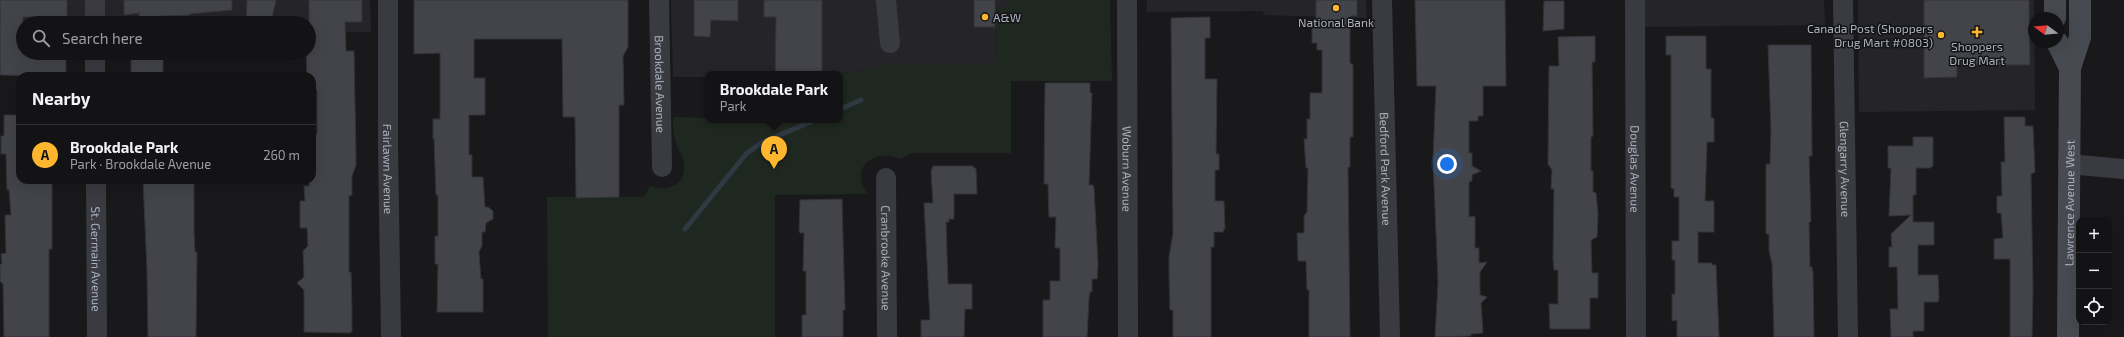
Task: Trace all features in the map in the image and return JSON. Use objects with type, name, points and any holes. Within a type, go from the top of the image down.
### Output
[{"type":"main road","points":[[2055,0],[2055,12]]},
{"type":"main road","name":"Lawrence Avenue West","points":[[2068,337],[2068,164],[2070,68],[2080,37],[2080,0]]},
{"type":"main road","name":"Lawrence Avenue West","points":[[2060,48],[2070,68]]},
{"type":"street","points":[[94,16],[95,0]]},
{"type":"street","name":"Fairlawn Avenue","points":[[388,0],[388,146],[391,337]]},
{"type":"street","name":"Brookdale Avenue","points":[[659,0],[662,167]]},
{"type":"street","points":[[886,0],[890,43]]},
{"type":"street","name":"Woburn Avenue","points":[[1127,0],[1128,337]]},
{"type":"street","name":"Bedford Park Avenue","points":[[1382,0],[1390,337]]},
{"type":"street","name":"Douglas Avenue","points":[[1635,0],[1636,337]]},
{"type":"street","name":"Glengarry Avenue","points":[[1843,0],[1848,337]]},
{"type":"street","points":[[95,60],[95,72]]},
{"type":"street","points":[[2068,164],[2124,169]]},
{"type":"street","name":"Cranbrooke Avenue","points":[[886,178],[887,337]]},
{"type":"street","name":"St. Germain Avenue","points":[[96,184],[97,337]]},
{"type":"shaded area","points":[[0,0],[370,0],[371,32],[316,33],[316,16],[16,16],[16,22],[0,22]]},
{"type":"shaded area","points":[[671,0],[1009,0],[1010,7],[995,7],[996,65],[897,63],[843,73],[843,71],[705,71],[705,77],[673,77]]},
{"type":"shaded area","points":[[1009,0],[1110,0],[1112,81],[1011,81],[1011,153],[912,153],[901,159],[891,156],[881,156],[873,158],[866,163],[862,169],[861,176],[863,185],[868,194],[775,195],[775,337],[548,337],[547,197],[644,197],[650,186],[656,188],[669,188],[674,186],[682,178],[684,165],[673,131],[673,117],[705,118],[705,123],[843,123],[843,73],[897,63],[996,64],[995,7],[1009,7]]},
{"type":"shaded area","points":[[1147,0],[1366,0],[1367,18],[1264,15],[1263,11],[1146,12]]},
{"type":"shaded area","points":[[1644,0],[1824,0],[1825,25],[1643,27]]},
{"type":"shaded area","points":[[1858,0],[2034,0],[2034,12],[2028,12],[2028,48],[2034,48],[2035,110],[1859,112]]},
{"type":"building","points":[[0,0],[67,0],[67,16],[16,16],[16,60],[66,60],[66,72],[16,72],[16,75],[0,75]]},
{"type":"building","points":[[124,0],[232,0],[232,10],[190,15],[139,16],[139,13],[124,15]]},
{"type":"building","points":[[247,0],[276,0],[273,16],[246,16]]},
{"type":"building","points":[[309,0],[362,0],[362,22],[345,22],[346,51],[354,51],[356,156],[356,165],[352,176],[352,195],[349,196],[349,272],[351,272],[352,311],[352,332],[350,333],[304,332],[304,290],[297,283],[304,277],[303,251],[308,246],[307,228],[300,228],[300,201],[305,201],[304,186],[316,184],[316,72],[307,72],[306,60],[316,60],[316,16],[309,16]]},
{"type":"building","points":[[414,0],[628,0],[628,47],[623,56],[624,105],[619,105],[619,197],[576,198],[575,117],[563,117],[562,39],[474,39],[474,78],[485,78],[485,115],[469,115],[469,155],[472,155],[472,177],[483,177],[485,207],[488,207],[493,211],[493,219],[486,223],[485,232],[482,232],[482,246],[479,252],[481,279],[483,279],[483,312],[437,312],[438,264],[435,264],[435,236],[438,236],[438,195],[436,195],[433,119],[440,119],[440,53],[414,54]]},
{"type":"building","points":[[694,0],[738,0],[738,21],[711,20],[710,37],[694,36]]},
{"type":"building","points":[[764,0],[822,0],[822,71],[775,71],[776,17],[764,17]]},
{"type":"building","name":"A&W","points":[[974,0],[995,0],[995,27],[974,27]]},
{"type":"building","points":[[1316,0],[1357,0],[1357,16],[1350,16],[1350,63],[1353,65],[1353,137],[1350,137],[1350,167],[1348,167],[1350,337],[1309,337],[1309,290],[1307,290],[1306,261],[1298,261],[1297,233],[1304,233],[1304,216],[1307,212],[1308,168],[1306,168],[1304,139],[1307,139],[1307,119],[1310,119],[1310,93],[1322,93],[1322,50],[1317,50],[1317,43],[1312,43],[1312,21],[1316,21]]},
{"type":"building","points":[[1415,0],[1505,0],[1506,86],[1483,86],[1483,116],[1478,116],[1478,121],[1469,121],[1469,153],[1472,153],[1472,166],[1481,171],[1472,175],[1472,181],[1469,182],[1469,217],[1475,216],[1475,248],[1479,248],[1479,263],[1487,262],[1480,272],[1480,295],[1487,297],[1481,303],[1483,333],[1471,334],[1471,336],[1435,337],[1438,282],[1433,159],[1436,86],[1417,86]]},
{"type":"building","name":"Shoppers Drug Mart","points":[[1924,0],[2029,0],[2028,48],[2030,48],[2030,65],[1957,65],[1957,77],[1924,78]]},
{"type":"building","points":[[1544,1],[1564,1],[1564,29],[1543,31]]},
{"type":"building","points":[[1210,17],[1210,38],[1205,38],[1205,79],[1217,79],[1216,154],[1219,154],[1219,170],[1215,170],[1215,201],[1224,201],[1225,229],[1223,232],[1214,232],[1214,247],[1211,247],[1211,337],[1173,337],[1173,310],[1170,310],[1169,273],[1169,257],[1173,233],[1171,18]]},
{"type":"building","points":[[1595,36],[1595,62],[1592,62],[1593,136],[1591,137],[1591,171],[1593,171],[1593,192],[1596,193],[1598,214],[1597,237],[1591,240],[1592,273],[1598,273],[1598,298],[1590,298],[1590,329],[1550,329],[1549,304],[1558,304],[1558,270],[1554,270],[1554,189],[1551,189],[1552,170],[1548,164],[1549,66],[1559,66],[1558,37]]},
{"type":"building","points":[[1666,36],[1706,36],[1706,69],[1711,69],[1711,118],[1714,118],[1714,142],[1707,142],[1705,201],[1714,201],[1714,232],[1698,232],[1698,263],[1712,263],[1712,265],[1716,265],[1719,337],[1677,337],[1677,320],[1672,321],[1672,294],[1675,294],[1675,260],[1672,260],[1672,241],[1679,241],[1679,197],[1674,197],[1674,189],[1671,188],[1671,55],[1666,55]]},
{"type":"building","points":[[1768,45],[1811,45],[1812,156],[1809,156],[1811,221],[1809,223],[1810,267],[1812,267],[1813,272],[1814,337],[1774,337],[1772,263],[1769,251],[1769,234],[1766,234],[1766,164],[1770,164],[1771,130]]},
{"type":"building","points":[[131,60],[163,60],[163,72],[131,72]]},
{"type":"building","points":[[1045,83],[1090,83],[1090,93],[1092,93],[1089,185],[1093,185],[1094,188],[1098,264],[1097,279],[1092,279],[1092,292],[1090,292],[1089,298],[1087,337],[1043,337],[1043,300],[1050,300],[1050,281],[1060,281],[1060,248],[1055,248],[1056,217],[1049,217],[1048,184],[1044,184]]},
{"type":"building","points":[[4,115],[16,115],[16,184],[52,184],[52,249],[49,249],[49,337],[4,337],[3,284],[0,281],[0,264],[2,264],[1,254],[6,253],[5,215],[11,215],[9,190],[7,190],[6,154],[1,154],[1,136],[4,136]]},
{"type":"building","points":[[2004,117],[2025,117],[2025,126],[2033,126],[2035,172],[2031,174],[2033,291],[2032,337],[2010,337],[2010,259],[1994,259],[1994,239],[2003,238],[2001,213],[1997,213],[1997,196],[2002,196],[2001,162],[2005,162]]},
{"type":"building","points":[[1913,137],[1933,137],[1933,166],[1930,168],[1916,168],[1916,195],[1913,195],[1913,222],[1934,222],[1934,245],[1918,245],[1918,275],[1938,275],[1939,297],[1938,302],[1924,302],[1924,331],[1913,331],[1913,337],[1891,337],[1890,309],[1898,309],[1897,267],[1889,267],[1889,247],[1892,247],[1891,234],[1911,215],[1889,216],[1891,168],[1888,168],[1888,146],[1913,146]]},
{"type":"building","points":[[933,166],[972,166],[976,169],[977,194],[954,194],[954,219],[949,219],[949,222],[946,222],[948,284],[972,284],[972,309],[965,309],[964,337],[921,337],[921,320],[930,320],[924,203],[933,203],[931,172]]},
{"type":"building","points":[[143,184],[194,184],[194,232],[195,252],[197,252],[196,337],[148,337]]},
{"type":"building","points":[[842,199],[845,310],[843,310],[843,337],[802,337],[802,315],[806,315],[806,271],[803,271],[804,233],[800,233],[799,230],[800,200]]},
{"type":"waterway","points":[[843,108],[861,100]]},
{"type":"waterway","points":[[685,229],[747,153],[761,143],[808,123]]},
{"type":"place","name":"National Bank","points":[[1336,8]]},
{"type":"place","name":"A&W","points":[[985,17]]},
{"type":"place","name":"Shoppers Drug Mart","points":[[1977,32]]},
{"type":"place","name":"Canada Post (Shoppers Drug Mart #0803)","points":[[1941,35]]},
{"type":"place","name":"Brookdale Park","points":[[774,169]]}]
